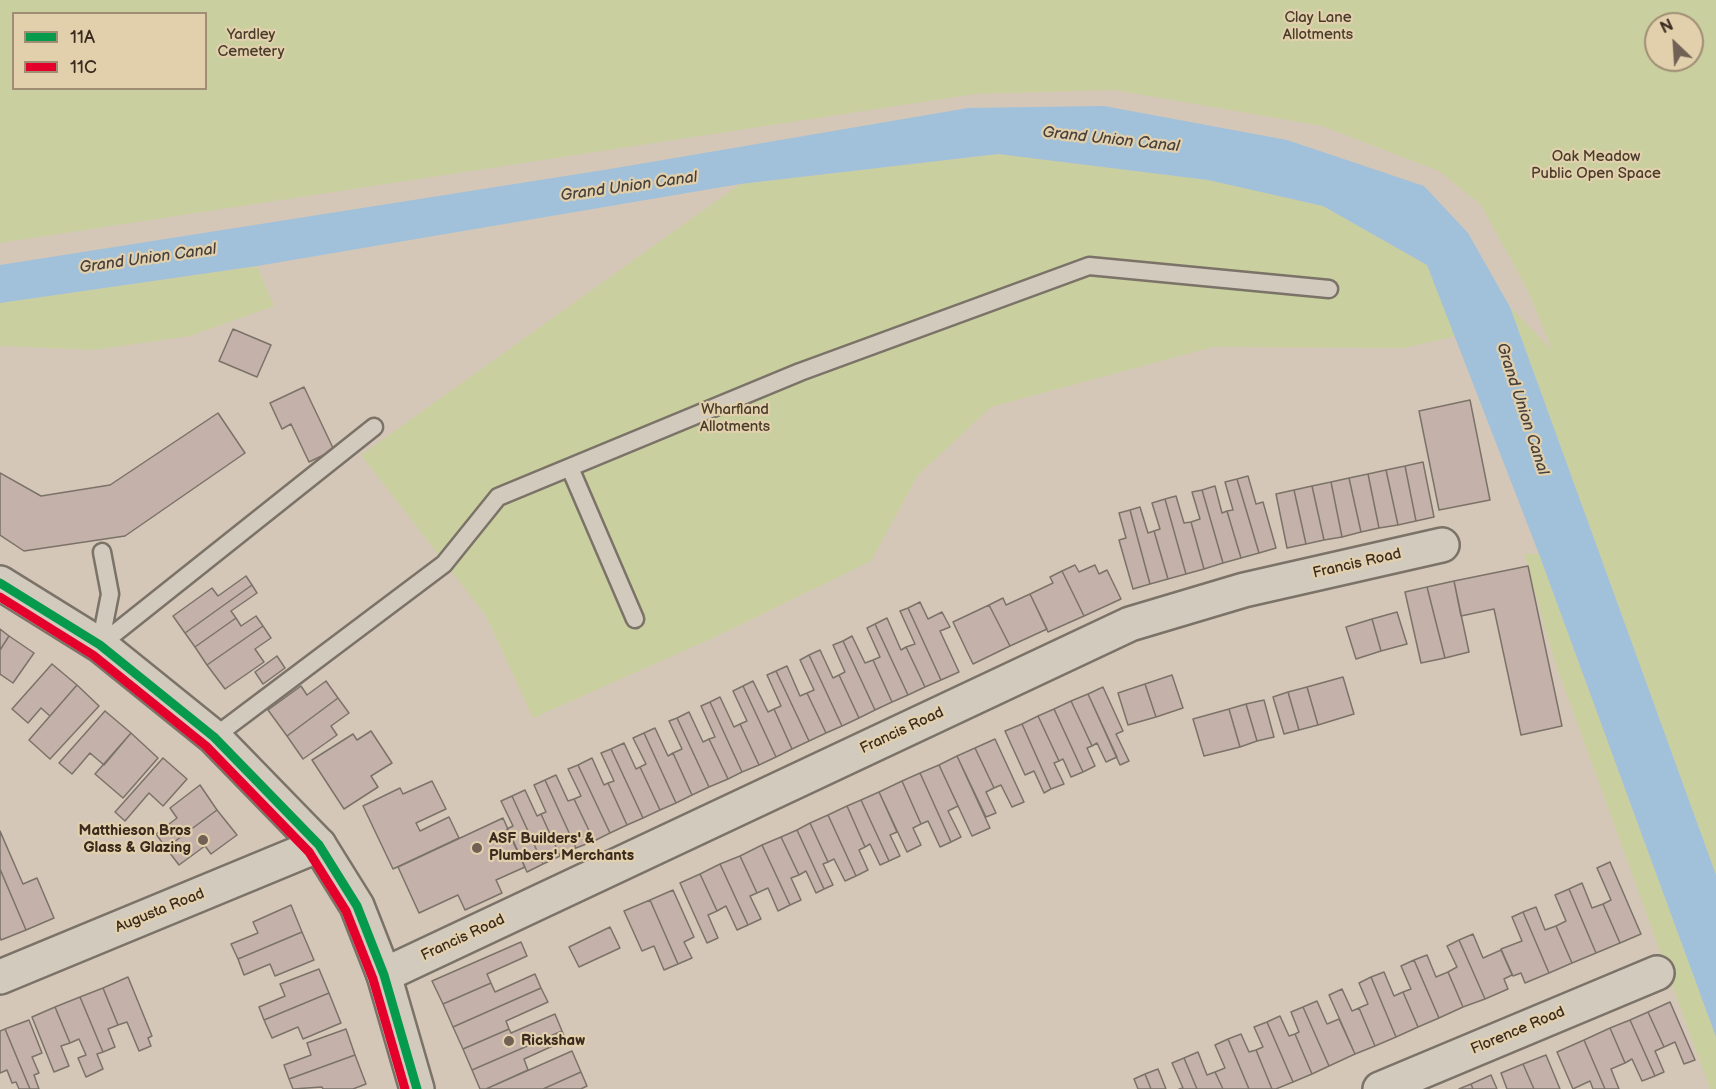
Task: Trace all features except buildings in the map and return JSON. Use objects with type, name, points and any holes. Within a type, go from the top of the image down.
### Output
[{"type":"street","name":"Francis Road","points":[[384,975],[1130,624],[1244,590],[1442,545]]},
{"type":"street","points":[[0,583],[100,645],[214,737],[319,845],[357,906],[384,975],[417,1089]]},
{"type":"street","name":"Augusta Road","points":[[0,977],[319,845]]},
{"type":"street","name":"Florence Road","points":[[1380,1089],[1657,973]]},
{"type":"lane","points":[[214,737],[444,564],[498,497],[800,372],[1089,266],[1329,289]]},
{"type":"lane","points":[[100,645],[374,427]]},
{"type":"lane","points":[[570,468],[635,619]]},
{"type":"lane","points":[[100,645],[110,594],[102,552]]},
{"type":"green space","points":[[0,0],[1716,0],[1716,875],[1510,307],[1552,350],[1527,289],[1481,205],[1439,171],[1322,126],[1114,90],[975,94],[0,243]]},
{"type":"green space","name":"Wharfland Allotments","points":[[998,154],[1208,180],[1323,206],[1427,265],[1456,336],[1404,348],[1213,347],[991,407],[918,475],[871,561],[715,637],[533,718],[486,616],[361,455],[740,184]]},
{"type":"green space","points":[[257,266],[274,306],[190,336],[94,350],[0,346],[0,303]]},
{"type":"green space","points":[[1524,554],[1539,554],[1716,1037],[1716,1089],[1710,1089],[1555,662]]},
{"type":"water","name":"Grand Union Canal","points":[[1104,106],[1287,140],[1424,186],[1468,233],[1510,307],[1716,875],[1716,1037],[1539,554],[1427,265],[1323,206],[1208,180],[998,154],[740,184],[257,266],[0,303],[0,265],[610,169],[968,108]]},
{"type":"transit line","name":"11A","points":[[0,583],[100,645],[214,737],[319,845],[357,906],[384,975],[417,1089]]},
{"type":"transit line","name":"11C","points":[[0,597],[93,655],[206,746],[309,852],[346,911],[373,979],[405,1089]]},
{"type":"place","name":"Matthieson Bros Glass & Glazing","points":[[203,840]]},
{"type":"place","name":"ASF Builders' & Plumbers' Merchants","points":[[477,848]]},
{"type":"place","name":"Rickshaw","points":[[509,1041]]},
{"type":"park label","name":"Clay Lane Allotments","points":[[1318,26]]},
{"type":"park label","name":"Yardley Cemetery","points":[[251,44]]},
{"type":"park label","name":"Oak Meadow Public Open Space","points":[[1596,166]]}]
